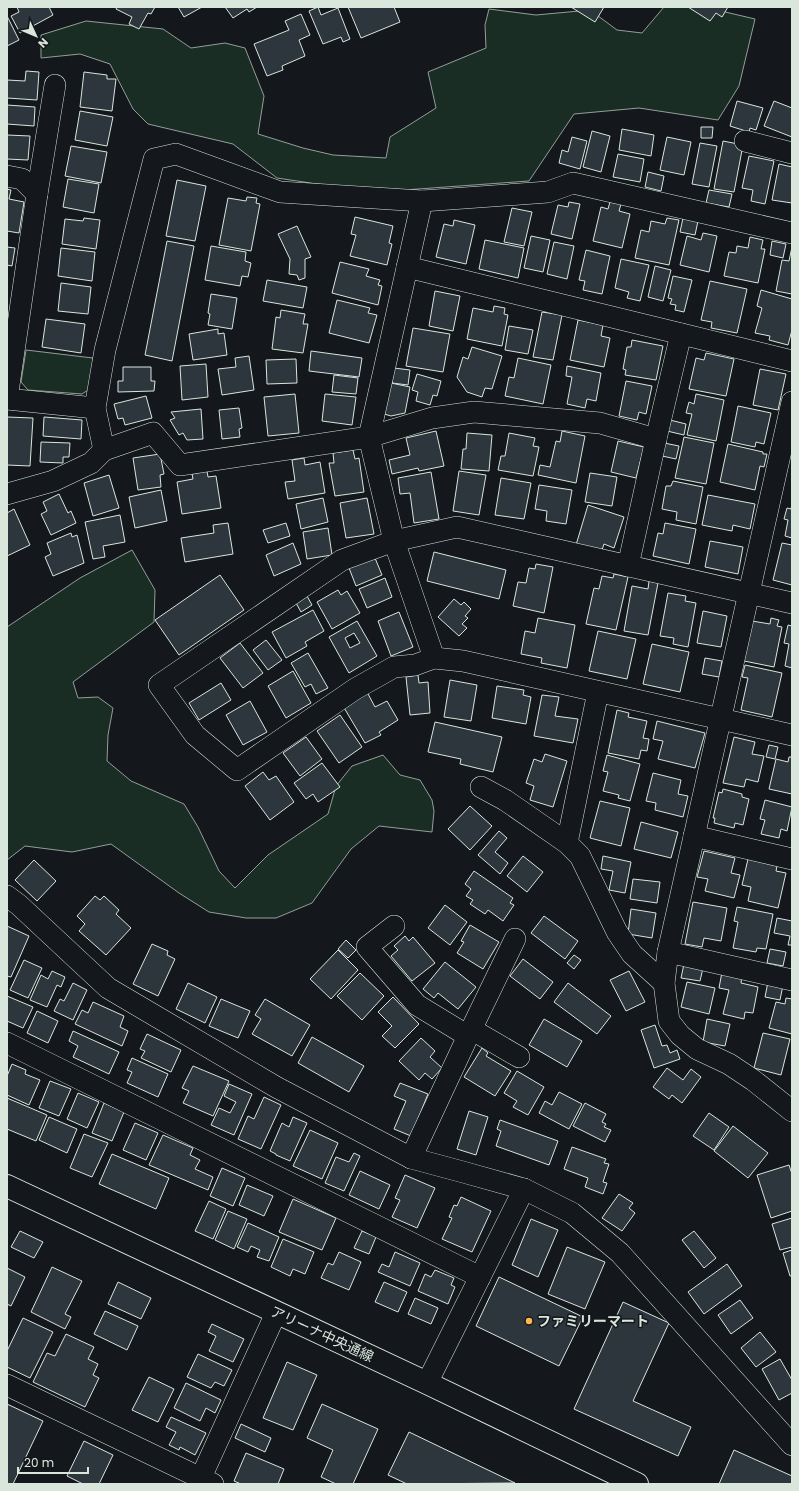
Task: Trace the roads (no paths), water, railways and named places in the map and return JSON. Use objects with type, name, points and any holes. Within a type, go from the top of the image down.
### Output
[{"type":"street","points":[[55,84],[37,194],[7,399],[95,408]]},
{"type":"street","points":[[745,141],[792,154]]},
{"type":"street","points":[[104,450],[95,408],[105,350],[154,159],[176,154],[280,192],[422,201],[548,192],[573,182],[792,233]]},
{"type":"street","points":[[7,176],[22,179],[37,194]]},
{"type":"street","points":[[422,201],[369,437],[394,541],[434,658]]},
{"type":"street","points":[[407,267],[792,361]]},
{"type":"street","points":[[628,566],[681,334]]},
{"type":"street","points":[[792,402],[783,483],[749,594],[668,952],[664,983],[669,1020],[680,1035],[697,1049],[729,1064],[753,1080],[792,1111]]},
{"type":"street","points":[[7,494],[53,481],[91,463],[104,450],[153,433],[180,465],[369,437],[432,418],[474,412],[600,423],[656,439]]},
{"type":"street","points":[[792,603],[457,527],[394,541],[342,560],[159,685],[195,735],[237,770],[355,689],[394,667],[415,665],[434,658],[462,661],[792,736]]},
{"type":"street","points":[[567,842],[598,692]]},
{"type":"street","points":[[481,787],[505,800],[567,842],[580,856],[620,937],[632,954],[664,983]]},
{"type":"street","points":[[694,836],[792,859]]},
{"type":"street","points":[[7,896],[19,905],[108,988],[276,1087],[411,1158],[524,1190],[572,1213],[620,1253],[792,1445]]},
{"type":"street","points":[[394,926],[367,947],[417,1005],[519,1058]]},
{"type":"street","points":[[411,1158],[515,939]]},
{"type":"street","points":[[668,952],[792,980]]},
{"type":"street","points":[[7,1043],[480,1277]]},
{"type":"street","name":"アリーナ中央通線","points":[[7,1186],[427,1383],[637,1484]]},
{"type":"street","points":[[427,1383],[524,1190]]},
{"type":"street","points":[[7,1385],[204,1482],[276,1313]]},
{"type":"place","name":"ファミリーマート","points":[[529,1321]]}]
